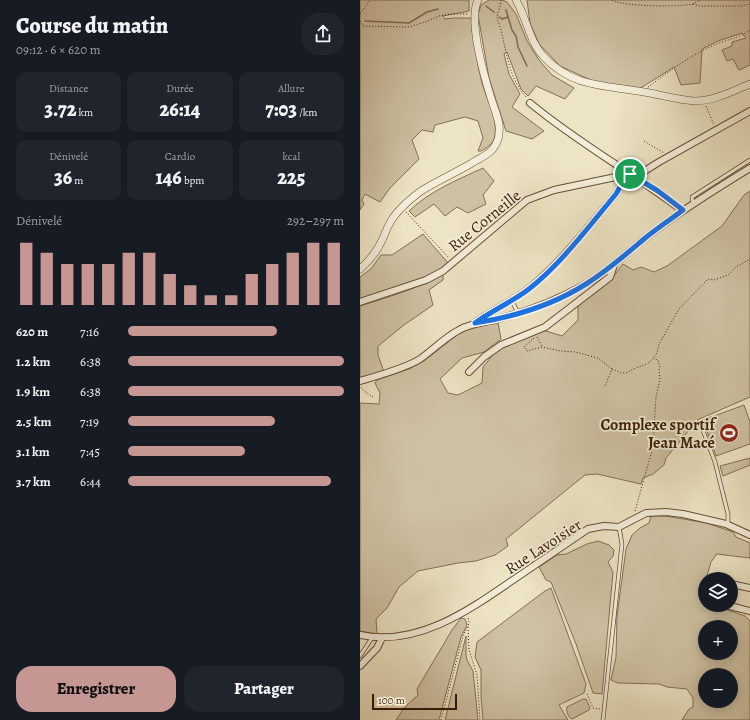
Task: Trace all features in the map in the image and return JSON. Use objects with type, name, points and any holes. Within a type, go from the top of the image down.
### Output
[{"type":"street","points":[[360,269],[374,256],[390,222],[402,206],[422,191],[485,156],[492,150],[497,142],[500,133],[499,123],[485,78],[476,36],[474,14],[475,5],[478,0]]},
{"type":"street","points":[[516,0],[535,44],[544,57],[554,66],[577,80],[593,85],[695,101],[716,97],[750,84]]},
{"type":"street","points":[[530,102],[549,119],[658,191],[683,210]]},
{"type":"street","name":"Rue Corneille","points":[[360,302],[426,280],[443,271],[528,200],[554,190],[632,175],[750,111]]},
{"type":"street","points":[[360,381],[381,375],[418,360],[459,329],[475,323],[505,318],[552,301],[584,285],[614,265],[644,239],[683,210],[750,168]]},
{"type":"street","points":[[475,323],[491,312],[512,301],[530,288],[555,265],[616,194],[621,185],[622,176]]},
{"type":"street","points":[[469,372],[484,357],[501,344],[545,327],[610,277],[614,265]]},
{"type":"street","name":"Rue Lavoisier","points":[[360,635],[372,638],[396,637],[440,624],[468,610],[588,530],[604,526],[619,527],[646,513],[666,512],[683,514],[726,524],[750,535]]},
{"type":"street","points":[[738,585],[750,588]]},
{"type":"street","points":[[738,608],[750,611]]},
{"type":"street","points":[[360,666],[377,648],[382,638]]},
{"type":"lane","points":[[693,204],[692,197],[750,160]]},
{"type":"lane","points":[[512,301],[518,313]]},
{"type":"lane","points":[[702,428],[715,462],[728,514],[728,521],[726,524]]},
{"type":"lane","points":[[603,720],[622,544],[619,527]]},
{"type":"lane","points":[[360,656],[372,638]]},
{"type":"path","points":[[360,14],[370,0]]},
{"type":"path","points":[[501,0],[497,17],[512,75],[519,90],[530,102]]},
{"type":"path","points":[[612,0],[626,4],[647,6],[692,4],[700,6],[741,6],[750,4]]},
{"type":"path","points":[[692,4],[701,0]]},
{"type":"path","points":[[360,21],[363,26],[409,27],[439,16],[451,14],[474,14]]},
{"type":"path","points":[[641,92],[677,66],[711,46],[743,35],[750,30]]},
{"type":"path","points":[[704,100],[706,109],[716,130]]},
{"type":"path","points":[[644,141],[669,156]]},
{"type":"path","points":[[402,206],[409,216],[453,262]]},
{"type":"path","points":[[542,347],[537,336],[524,347],[527,351],[542,347],[560,351],[575,352],[598,358],[612,369],[627,374],[633,368],[649,363],[654,358],[657,354],[659,344],[679,309],[708,279],[714,280],[728,275],[736,267],[750,259]]},
{"type":"path","points":[[636,518],[635,510],[653,447],[656,397],[660,379],[660,367],[658,360],[654,358]]},
{"type":"path","points":[[605,386],[612,369]]},
{"type":"path","points":[[360,384],[364,391],[372,397]]},
{"type":"path","points":[[468,610],[469,650],[477,675],[480,720]]},
{"type":"path","points":[[441,720],[463,636],[468,626]]},
{"type":"path","points":[[587,694],[592,708],[604,710]]},
{"type":"shaded area","points":[[360,0],[469,0],[469,11],[443,16],[445,19],[471,18],[479,71],[495,122],[495,136],[492,143],[488,147],[478,151],[483,138],[478,121],[465,117],[435,125],[433,132],[422,130],[412,140],[419,159],[390,188],[380,202],[365,194],[362,200],[364,204],[360,210]]},
{"type":"shaded area","points":[[489,0],[502,0],[507,2],[516,14],[527,41],[539,60],[552,75],[574,88],[565,99],[536,86],[528,96],[521,89],[507,52],[504,54],[509,74],[520,94],[512,107],[544,131],[532,139],[506,131],[489,78],[478,15],[481,5]]},
{"type":"shaded area","points":[[527,0],[750,0],[750,65],[739,70],[733,59],[727,61],[722,50],[732,46],[732,42],[746,38],[742,33],[718,41],[702,49],[700,83],[681,85],[674,67],[639,89],[593,81],[560,66],[539,44],[530,23]]},
{"type":"shaded area","points":[[483,168],[494,181],[483,195],[486,204],[468,213],[457,207],[445,216],[434,204],[415,217],[409,211],[435,192]]},
{"type":"shaded area","points":[[750,191],[750,397],[697,420],[698,424],[690,429],[666,458],[664,465],[653,474],[643,478],[641,484],[597,474],[585,475],[506,539],[508,546],[495,555],[476,561],[418,571],[399,587],[387,608],[376,619],[377,634],[360,631],[360,403],[379,404],[380,393],[375,383],[377,380],[409,369],[424,361],[461,332],[475,327],[498,323],[501,339],[484,352],[462,358],[440,379],[448,393],[458,395],[482,383],[483,367],[500,346],[536,332],[546,331],[562,336],[578,320],[578,305],[610,281],[623,264],[633,270],[641,267],[654,272],[667,266],[722,226],[744,195]]},
{"type":"shaded area","points":[[423,234],[448,263],[440,270],[419,281],[360,300],[360,277],[371,269],[381,255],[392,255]]},
{"type":"shaded area","points":[[443,274],[443,280],[429,290],[433,305],[404,325],[378,346],[378,355],[384,372],[360,378],[360,306],[413,288]]},
{"type":"shaded area","name":"Complexe sportif Jean Macé","points":[[744,405],[750,422],[750,444],[716,456],[703,420]]},
{"type":"shaded area","points":[[750,458],[750,465],[723,476],[720,466]]},
{"type":"shaded area","points":[[651,516],[665,516],[707,523],[733,532],[736,537],[750,543],[750,558],[717,554],[711,562],[708,572],[698,572],[698,612],[734,612],[745,616],[750,621],[750,720],[682,720],[689,709],[693,707],[693,698],[687,689],[667,687],[659,684],[618,683],[611,680],[616,657],[617,616],[626,549],[632,535],[649,523]]},
{"type":"shaded area","points":[[598,541],[609,545],[614,550],[613,556],[608,562],[613,572],[602,694],[593,693],[576,644],[551,582],[546,580],[539,567],[557,555],[566,554],[587,544]]},
{"type":"shaded area","points":[[551,588],[586,684],[584,693],[559,705],[568,720],[483,720],[481,670],[475,657],[477,642]]},
{"type":"shaded area","points":[[461,618],[465,619],[467,625],[461,637],[439,720],[396,720],[404,708],[418,695],[417,689],[452,630]]},
{"type":"shaded area","points":[[466,636],[466,655],[473,671],[478,720],[445,720]]},
{"type":"shaded area","points":[[586,699],[590,708],[589,710],[572,719],[569,717],[567,707]]},
{"type":"waterway","points":[[486,6],[494,12]]},
{"type":"waterway","points":[[365,21],[409,23],[427,12],[438,9]]},
{"type":"waterway","points":[[506,10],[512,30],[516,36],[518,47],[527,66]]},
{"type":"waterway","points":[[499,17],[502,19],[508,17]]},
{"type":"place","name":"Complexe sportif Jean Macé","points":[[729,433]]},
{"type":"route","points":[[630,174],[658,191],[683,210],[644,239],[614,265],[584,285],[552,301],[526,311],[505,318],[475,323],[491,312],[512,301],[530,288],[555,265],[616,194],[621,185],[622,176],[630,174]]}]
